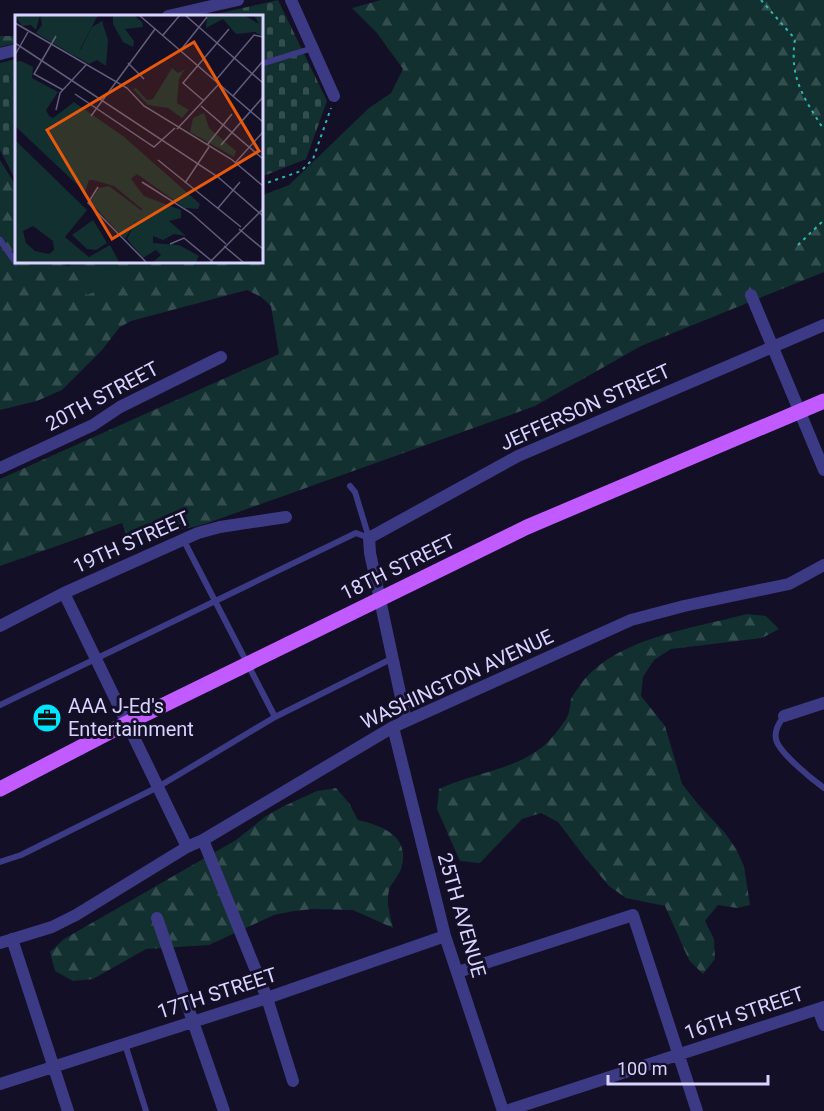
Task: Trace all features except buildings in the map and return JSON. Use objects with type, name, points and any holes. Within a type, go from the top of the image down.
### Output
[{"type":"main road","name":"18TH STREET","points":[[0,789],[127,723],[527,527],[824,401]]},
{"type":"street","points":[[172,15],[238,0]]},
{"type":"street","points":[[291,0],[334,96]]},
{"type":"street","points":[[0,54],[15,50]]},
{"type":"street","points":[[751,295],[824,470]]},
{"type":"street","name":"JEFFERSON STREET","points":[[369,538],[518,456],[824,325]]},
{"type":"street","name":"20TH STREET","points":[[0,468],[93,425],[120,407],[221,357]]},
{"type":"street","name":"19TH STREET","points":[[0,626],[64,593],[183,539],[220,527],[286,517]]},
{"type":"street","points":[[369,538],[370,553],[406,721]]},
{"type":"street","name":"WASHINGTON AVENUE","points":[[6,941],[52,927],[76,915],[406,721],[631,620],[684,606],[789,584],[824,565]]},
{"type":"street","points":[[64,593],[187,848]]},
{"type":"street","points":[[784,716],[824,704]]},
{"type":"street","name":"25TH AVENUE","points":[[393,727],[445,936],[504,1111]]},
{"type":"street","points":[[203,840],[267,998],[294,1081]]},
{"type":"street","points":[[458,972],[633,915],[697,1111]]},
{"type":"street","points":[[157,918],[224,1111]]},
{"type":"street","name":"17TH STREET","points":[[0,1084],[267,998],[445,936]]},
{"type":"street","points":[[6,941],[54,1067],[68,1111]]},
{"type":"street","points":[[821,1008],[824,1025]]},
{"type":"street","name":"16TH STREET","points":[[504,1111],[537,1106],[821,1008]]},
{"type":"lane","points":[[262,64],[313,48]]},
{"type":"lane","points":[[0,240],[15,262]]},
{"type":"lane","points":[[350,486],[355,492],[369,538]]},
{"type":"lane","points":[[0,705],[356,533],[369,538]]},
{"type":"lane","points":[[183,539],[275,717]]},
{"type":"lane","points":[[0,862],[21,855],[158,787],[275,717],[394,658]]},
{"type":"lane","points":[[784,716],[777,726],[776,740],[783,750],[824,788]]},
{"type":"lane","points":[[125,1044],[146,1111]]},
{"type":"path","points":[[761,0],[795,39],[793,68],[824,130]]},
{"type":"path","points":[[262,185],[301,171],[313,159],[334,96]]},
{"type":"path","points":[[798,245],[824,220]]},
{"type":"green space","points":[[278,0],[327,101],[306,159],[262,177],[262,15],[211,15]]},
{"type":"green space","points":[[381,0],[824,0],[824,272],[641,346],[535,406],[202,525],[129,541],[122,523],[0,566],[0,479],[279,354],[271,306],[261,297],[247,290],[131,321],[120,327],[102,350],[62,390],[37,401],[0,410],[0,160],[15,184],[15,262],[64,262],[67,266],[78,262],[262,262],[262,196],[289,185],[369,108],[391,93],[403,69],[377,33],[352,8]]},
{"type":"green space","points":[[0,36],[15,36],[15,43],[0,47]]},
{"type":"green space","points":[[15,59],[15,179],[0,150],[0,63]]},
{"type":"green space","points":[[109,267],[115,283],[87,295],[80,279]]},
{"type":"green space","points":[[747,614],[766,616],[779,629],[762,638],[671,649],[654,660],[643,677],[641,696],[665,726],[682,784],[725,833],[744,866],[750,905],[737,908],[718,905],[705,921],[714,939],[715,959],[703,974],[689,960],[665,906],[626,898],[609,886],[558,822],[541,813],[522,819],[480,863],[460,861],[437,809],[439,789],[517,762],[541,748],[565,720],[569,713],[571,699],[581,684],[596,668],[614,656],[634,645],[657,637]]},
{"type":"green space","points":[[336,788],[349,803],[358,820],[386,830],[399,841],[403,858],[401,869],[388,895],[393,928],[353,910],[294,911],[274,915],[209,945],[146,949],[93,979],[73,981],[55,971],[50,952],[64,939],[236,840],[266,816],[282,807],[317,791]]},
{"type":"place","name":"AAA J-Ed's Entertainment","points":[[47,718]]}]
